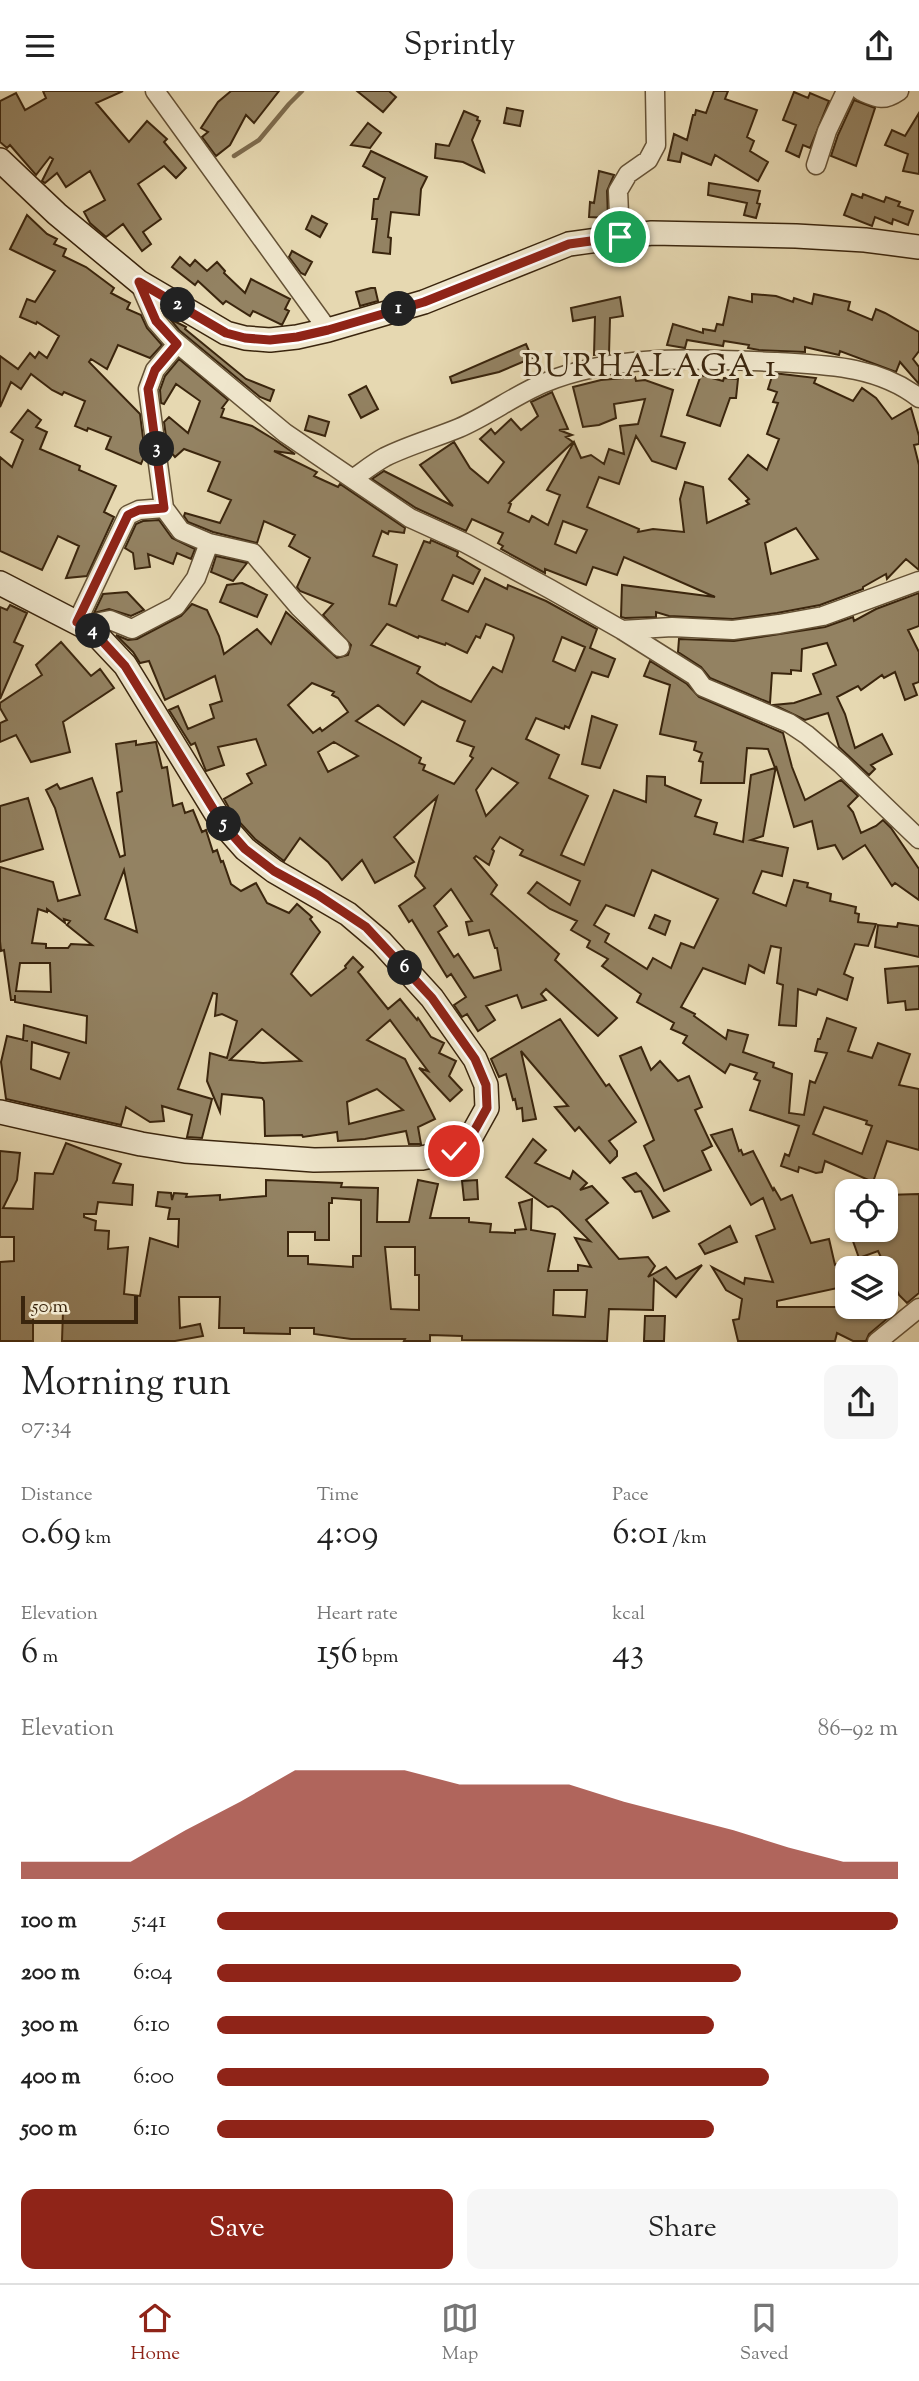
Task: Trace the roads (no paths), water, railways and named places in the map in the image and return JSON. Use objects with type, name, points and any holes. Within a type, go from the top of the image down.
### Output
[{"type":"street","points":[[155,91],[328,330]]},
{"type":"street","points":[[620,237],[618,191],[628,174],[648,160],[656,145],[655,91]]},
{"type":"street","points":[[816,165],[827,131],[846,91]]},
{"type":"street","points":[[861,91],[888,98],[899,91]]},
{"type":"street","points":[[0,160],[77,232],[139,282],[226,333],[245,338],[284,338],[328,330],[424,302],[569,244],[620,237],[652,233],[796,236],[865,240],[919,247]]},
{"type":"street","points":[[139,282],[156,321],[177,344],[285,433],[410,518],[465,543],[622,630],[695,676],[703,687],[789,723],[841,764],[919,839]]},
{"type":"street","points":[[177,344],[155,370],[148,389],[164,508],[181,531],[209,543],[253,553],[299,607],[340,647]]},
{"type":"street","points":[[354,478],[385,457],[460,428],[545,383],[579,372],[632,362],[698,359],[822,365],[880,376],[905,387],[919,398]]},
{"type":"street","points":[[85,627],[128,515],[139,510],[164,508]]},
{"type":"street","points":[[85,627],[110,620],[132,629],[176,606],[196,578],[209,543]]},
{"type":"street","points":[[622,630],[672,627],[733,630],[779,624],[823,616],[919,581]]},
{"type":"street","points":[[0,583],[85,627],[125,666],[222,823],[245,849],[274,871],[318,895],[366,927],[432,998],[475,1059],[486,1085],[487,1108],[472,1135],[454,1151],[422,1158],[314,1160],[185,1151],[141,1144],[0,1112]]},
{"type":"street","points":[[877,1342],[919,1308]]},
{"type":"waterway","points":[[234,156],[259,140],[302,91]]},
{"type":"district","name":"BURHALAGA 1","points":[[650,365]]}]
